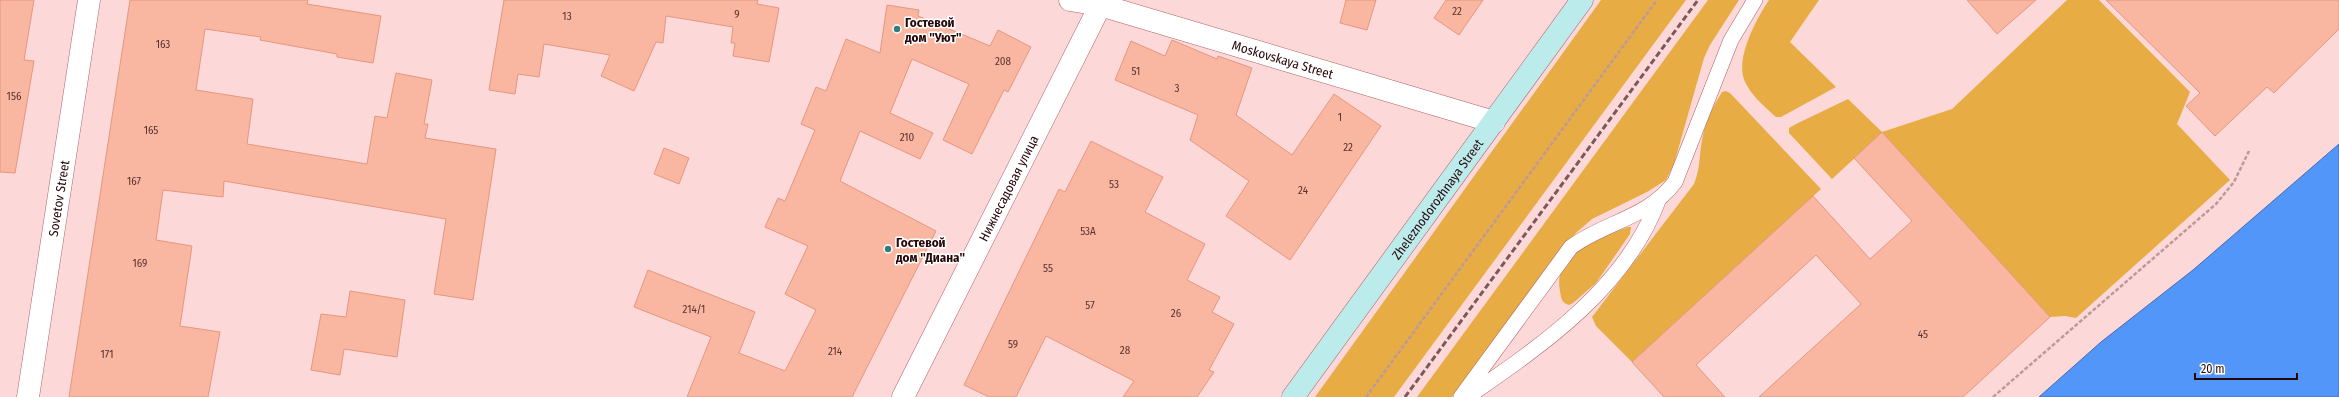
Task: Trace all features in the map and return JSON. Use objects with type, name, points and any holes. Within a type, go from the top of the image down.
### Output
[{"type":"main road","name":"Zheleznodorozhnaya Street","points":[[1293,397],[1582,0]]},
{"type":"street","name":"Sovetov Street","points":[[28,397],[89,0]]},
{"type":"street","name":"Moskovskaya Street","points":[[1070,0],[1101,3],[1494,122]]},
{"type":"street","name":"Нижнесадовая улица","points":[[903,397],[1101,3]]},
{"type":"lane","points":[[1461,397],[1571,247],[1594,233],[1640,212],[1658,201],[1667,192],[1680,173],[1719,67],[1731,40],[1755,0]]},
{"type":"lane","points":[[1467,397],[1553,333],[1601,292],[1642,234],[1658,201]]},
{"type":"path","points":[[1366,397],[1657,0]]},
{"type":"path","points":[[1993,397],[2216,204],[2234,182],[2249,151]]},
{"type":"shaded area","points":[[1601,0],[1686,0],[1394,397],[1315,397]]},
{"type":"shaded area","points":[[1708,0],[1739,0],[1710,45],[1704,58],[1674,164],[1666,180],[1647,192],[1592,219],[1576,233],[1552,260],[1452,397],[1417,397]]},
{"type":"shaded area","points":[[1769,0],[1819,0],[1790,42],[1836,87],[1781,117],[1776,117],[1748,88],[1743,76],[1742,67],[1743,57],[1754,26]]},
{"type":"shaded area","points":[[2067,0],[2099,0],[2190,92],[2177,124],[2230,180],[2076,318],[2065,316],[2050,317],[1882,133],[1832,179],[1789,133],[1789,128],[1848,99],[1882,132],[1952,109]]},
{"type":"shaded area","points":[[1726,91],[1730,93],[1821,189],[1632,362],[1596,326],[1592,317],[1694,184],[1698,172],[1706,123],[1722,92]]},
{"type":"shaded area","points":[[1631,227],[1630,234],[1596,283],[1573,303],[1569,305],[1564,303],[1560,291],[1560,278],[1563,266],[1581,248]]},
{"type":"water","points":[[2339,144],[2339,397],[2039,397],[2101,342],[2193,270]]},
{"type":"building","points":[[0,0],[34,0],[24,60],[34,61],[15,173],[0,172]]},
{"type":"building","points":[[130,0],[308,0],[307,4],[381,16],[373,63],[337,57],[337,54],[260,40],[261,37],[205,29],[196,90],[253,99],[247,144],[367,164],[375,116],[387,118],[396,73],[432,80],[424,124],[428,124],[425,138],[496,149],[473,300],[434,294],[446,219],[224,181],[223,197],[163,190],[156,240],[192,246],[180,326],[220,332],[208,397],[69,397]]},
{"type":"building","points":[[504,0],[758,0],[757,4],[779,8],[769,62],[733,56],[735,43],[731,43],[733,27],[666,16],[663,43],[656,42],[634,91],[601,76],[610,55],[544,44],[539,77],[518,74],[515,94],[489,90]]},
{"type":"building","points":[[1346,0],[1376,0],[1367,30],[1340,23]]},
{"type":"building","points":[[1446,0],[1483,0],[1459,35],[1434,18]]},
{"type":"building","points":[[1967,0],[2036,0],[1997,34]]},
{"type":"building","points":[[2106,0],[2339,0],[2339,29],[2274,93],[2267,87],[2215,136],[2186,106],[2200,93]]},
{"type":"building","points":[[887,5],[919,10],[918,16],[990,46],[998,30],[1031,47],[1008,92],[1004,90],[972,154],[943,140],[969,84],[912,59],[890,113],[933,133],[920,159],[860,131],[840,181],[936,231],[852,397],[687,397],[711,337],[634,307],[648,270],[755,312],[739,353],[785,371],[816,310],[785,294],[808,246],[765,227],[778,198],[785,201],[815,130],[801,124],[816,87],[826,91],[846,39],[880,53]]},
{"type":"building","points":[[1172,40],[1217,59],[1218,56],[1252,68],[1236,115],[1292,155],[1334,94],[1381,126],[1290,260],[1226,216],[1249,181],[1190,140],[1198,115],[1115,80],[1131,41],[1165,56]]},
{"type":"building","points":[[1882,132],[2050,317],[1963,397],[1759,397],[1861,304],[1816,255],[1696,365],[1725,397],[1664,397],[1632,362],[1813,196],[1870,259],[1912,221],[1854,158]]},
{"type":"building","points":[[1091,141],[1163,177],[1145,212],[1205,244],[1187,280],[1220,297],[1212,312],[1234,324],[1209,370],[1214,372],[1197,397],[1123,397],[1134,381],[1046,336],[1016,397],[989,397],[964,385],[1059,189],[1065,192]]},
{"type":"building","points":[[664,148],[689,158],[679,184],[654,174]]},
{"type":"building","points":[[350,291],[405,300],[397,357],[344,349],[340,375],[311,370],[321,314],[346,317]]},
{"type":"railway","points":[[1405,397],[1698,0]]},
{"type":"place","name":"Гостевой дом \"Уют\"","points":[[897,29]]},
{"type":"place","name":"Гостевой дом \"Диана\"","points":[[888,249]]}]
